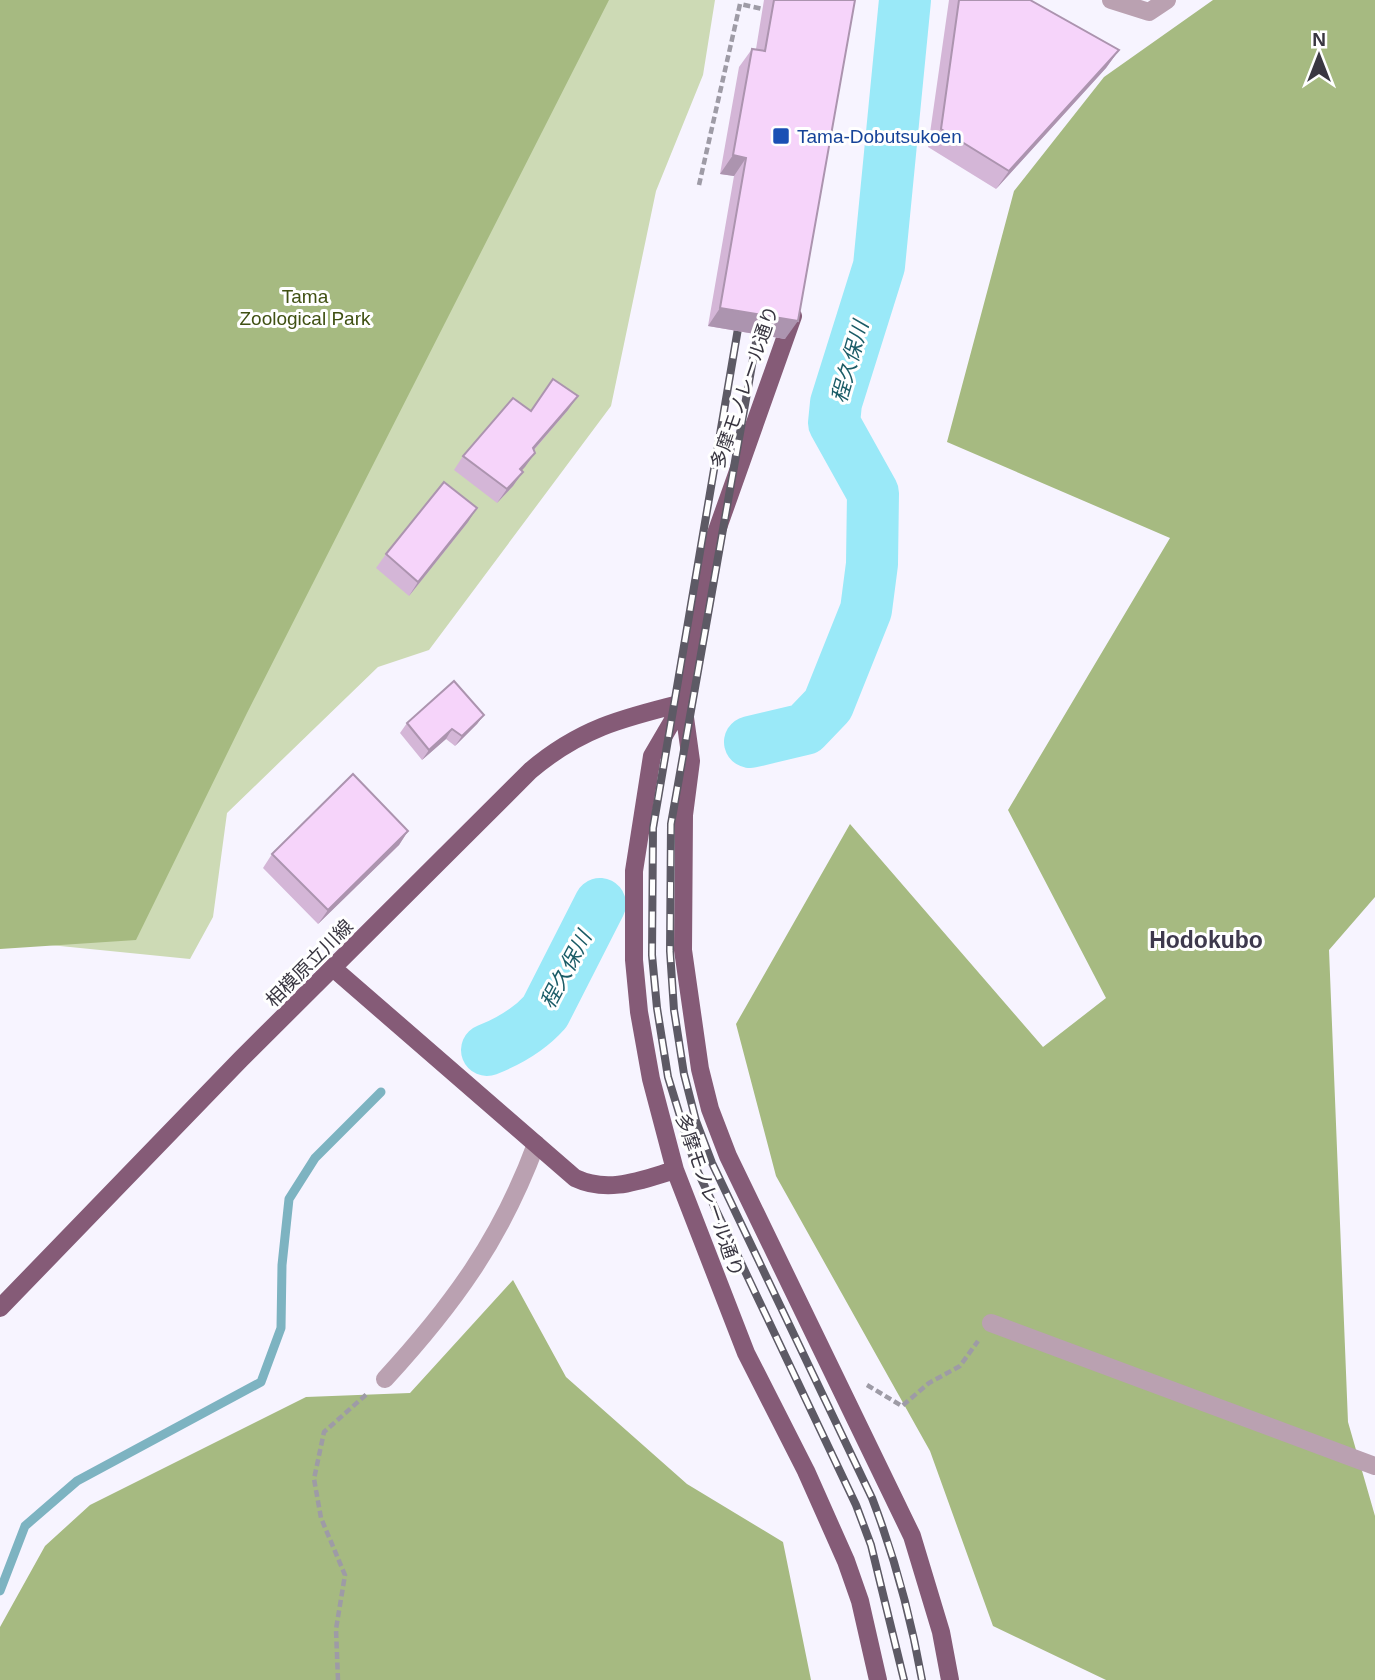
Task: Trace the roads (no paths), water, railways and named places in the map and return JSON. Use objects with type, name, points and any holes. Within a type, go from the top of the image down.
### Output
[{"type":"main road","name":"多摩モノレール通り","points":[[796,302],[761,414],[735,474],[715,536],[683,703],[691,761],[684,815],[684,950],[690,1009],[710,1109],[728,1156],[912,1536],[942,1632],[950,1680]]},
{"type":"main road","name":"多摩モノレール通り","points":[[683,703],[652,755],[634,871],[634,960],[639,1012],[661,1125],[675,1170],[746,1353],[806,1471],[846,1561],[860,1601],[878,1680]]},
{"type":"main road","name":"相模原立川線","points":[[0,1308],[333,968],[556,749],[586,732],[620,719],[683,703]]},
{"type":"main road","points":[[333,968],[575,1178],[590,1185],[611,1187],[675,1170]]},
{"type":"street","points":[[1111,0],[1149,12],[1167,0]]},
{"type":"street","points":[[385,1379],[426,1334],[476,1270],[515,1197],[536,1144]]},
{"type":"street","points":[[991,1323],[1375,1466]]},
{"type":"waterway","name":"程久保川","points":[[750,742],[805,729],[828,705],[866,610],[872,564],[873,493],[834,423],[836,403],[879,266],[905,0]]},
{"type":"waterway","name":"程久保川","points":[[487,1050],[519,1034],[545,1012],[600,904]]},
{"type":"waterway","points":[[0,1591],[25,1526],[77,1481],[261,1382],[281,1328],[282,1265],[289,1199],[315,1158],[381,1092]]},
{"type":"railway","points":[[741,311],[653,828],[652,955],[657,1008],[668,1077],[696,1168],[856,1505],[871,1545],[904,1680]]},
{"type":"railway","points":[[761,314],[671,824],[670,951],[674,1010],[684,1074],[696,1121],[712,1163],[872,1498],[902,1588],[922,1680]]},
{"type":"place","name":"Tama-Dobutsukoen","points":[[781,136]]},
{"type":"district","name":"Hodokubo","points":[[1206,940]]},
{"type":"park label","name":"Tama Zoological Park","points":[[305,307]]}]
